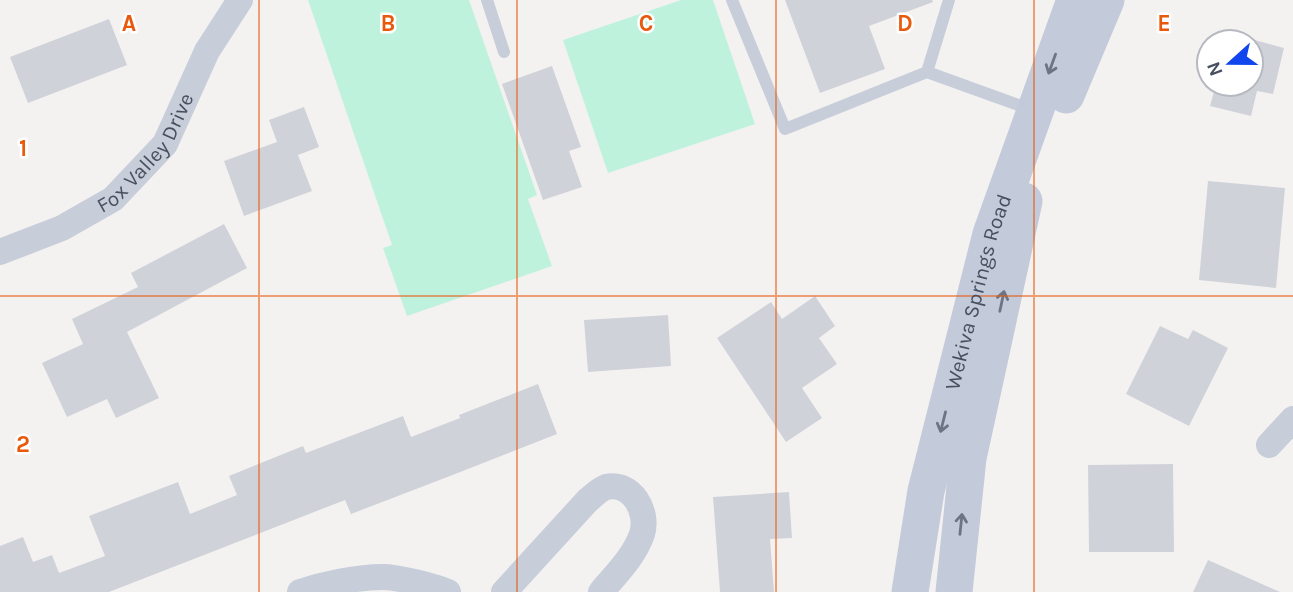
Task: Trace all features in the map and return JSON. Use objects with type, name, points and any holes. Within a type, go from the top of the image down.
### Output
[{"type":"main road","name":"Wekiva Springs Road","points":[[910,592],[926,491],[991,234],[1075,0]]},
{"type":"main road","name":"Wekiva Springs Road","points":[[954,592],[968,458],[1028,184],[1106,0]]},
{"type":"street","name":"Fox Valley Drive","points":[[0,252],[62,228],[113,200],[165,144],[206,51],[240,0]]},
{"type":"street","points":[[1269,445],[1293,419]]},
{"type":"street","points":[[504,592],[588,500],[605,488],[620,487],[634,495],[642,512],[643,532],[628,561],[601,592]]},
{"type":"street","points":[[300,592],[322,584],[384,577],[436,587],[448,592]]},
{"type":"lane","points":[[487,0],[504,52]]},
{"type":"lane","points":[[732,0],[785,129],[928,72],[1035,111]]},
{"type":"lane","points":[[928,72],[949,0]]},
{"type":"green space","points":[[308,0],[469,0],[537,195],[528,199],[552,266],[407,316],[383,248],[392,245]]},
{"type":"green space","points":[[681,0],[713,0],[755,124],[608,173],[563,40]]},
{"type":"building","points":[[785,0],[933,2],[869,26],[885,69],[820,93]]},
{"type":"building","points":[[109,19],[127,65],[28,103],[10,57]]},
{"type":"building","points":[[1265,43],[1284,48],[1273,94],[1265,92]]},
{"type":"building","points":[[552,66],[581,147],[569,151],[582,187],[543,200],[502,84]]},
{"type":"building","points":[[1212,98],[1255,98],[1251,116],[1210,106]]},
{"type":"building","points":[[304,107],[319,147],[298,155],[312,191],[244,216],[224,161],[277,142],[269,120]]},
{"type":"building","points":[[1208,181],[1285,188],[1276,288],[1199,280]]},
{"type":"building","points":[[224,224],[247,268],[127,332],[159,398],[116,418],[107,399],[67,417],[42,363],[83,344],[72,319],[138,287],[131,273]]},
{"type":"building","points":[[815,296],[835,326],[819,338],[837,364],[802,388],[822,418],[786,442],[717,338],[771,302],[782,319]]},
{"type":"building","points":[[668,315],[671,366],[588,372],[584,320]]},
{"type":"building","points":[[1160,326],[1188,339],[1193,330],[1228,348],[1189,426],[1126,394]]},
{"type":"building","points":[[538,384],[557,434],[450,476],[351,514],[345,500],[109,592],[0,592],[0,546],[23,537],[33,562],[52,555],[59,573],[105,556],[89,516],[178,482],[190,514],[237,495],[229,476],[303,446],[306,453],[403,416],[411,437]]},
{"type":"building","points":[[1173,464],[1174,552],[1089,552],[1088,465]]},
{"type":"building","points":[[789,492],[792,538],[770,539],[774,592],[720,592],[713,497]]},
{"type":"building","points":[[1208,560],[1280,592],[1193,592]]}]
